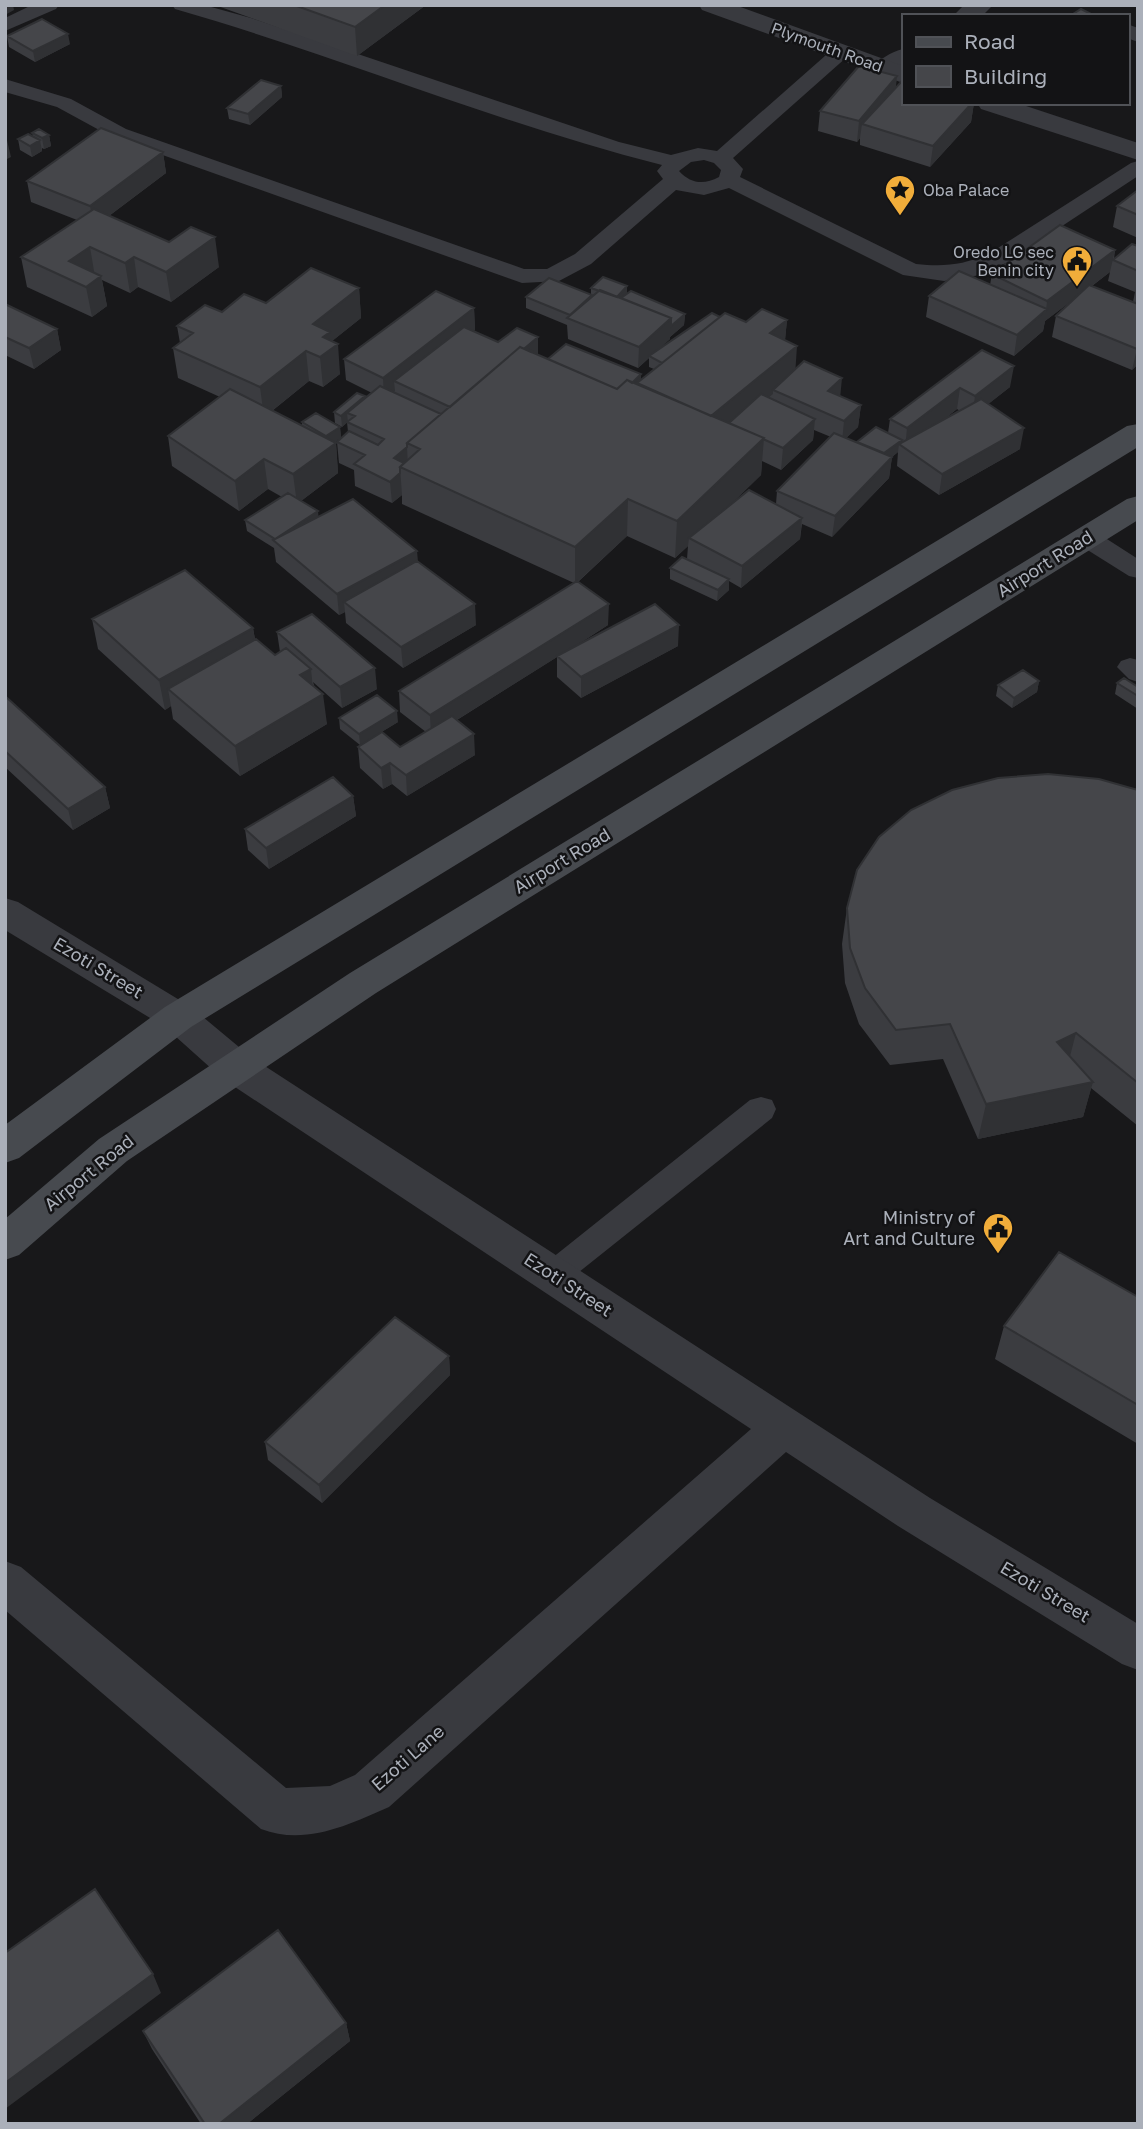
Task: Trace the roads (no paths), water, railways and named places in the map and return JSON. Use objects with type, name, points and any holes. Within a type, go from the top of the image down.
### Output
[{"type":"main road","points":[[5,1147],[178,1017],[1138,433]]},
{"type":"main road","name":"Airport Road","points":[[5,1243],[113,1150],[363,983],[1138,506]]},
{"type":"street","name":"Plymouth Road","points":[[711,5],[841,52],[897,67]]},
{"type":"street","points":[[996,105],[1138,152]]},
{"type":"street","name":"Ezoti Street","points":[[5,912],[178,1017],[237,1068],[914,1513],[1138,1649]]},
{"type":"street","name":"Ezoti Lane","points":[[5,1582],[278,1812],[331,1809],[372,1791],[785,1426]]},
{"type":"lane","points":[[5,25],[49,5]]},
{"type":"lane","points":[[5,85],[64,103],[119,133],[522,276],[551,276],[583,260],[674,172],[687,155],[704,154],[721,158],[732,169],[729,180],[718,187],[702,190],[686,188],[674,172],[361,60],[182,5]]},
{"type":"lane","points":[[721,158],[841,52]]},
{"type":"lane","points":[[729,180],[911,270],[944,274],[972,270],[998,258],[1138,167]]},
{"type":"lane","points":[[1087,538],[1138,570]]},
{"type":"lane","points":[[553,1275],[761,1109]]},
{"type":"place","name":"Oba Palace","points":[[900,217]]},
{"type":"place","name":"Oredo LG sec Benin city","points":[[1077,288]]},
{"type":"place","name":"Ministry of Art and Culture","points":[[998,1255]]}]
